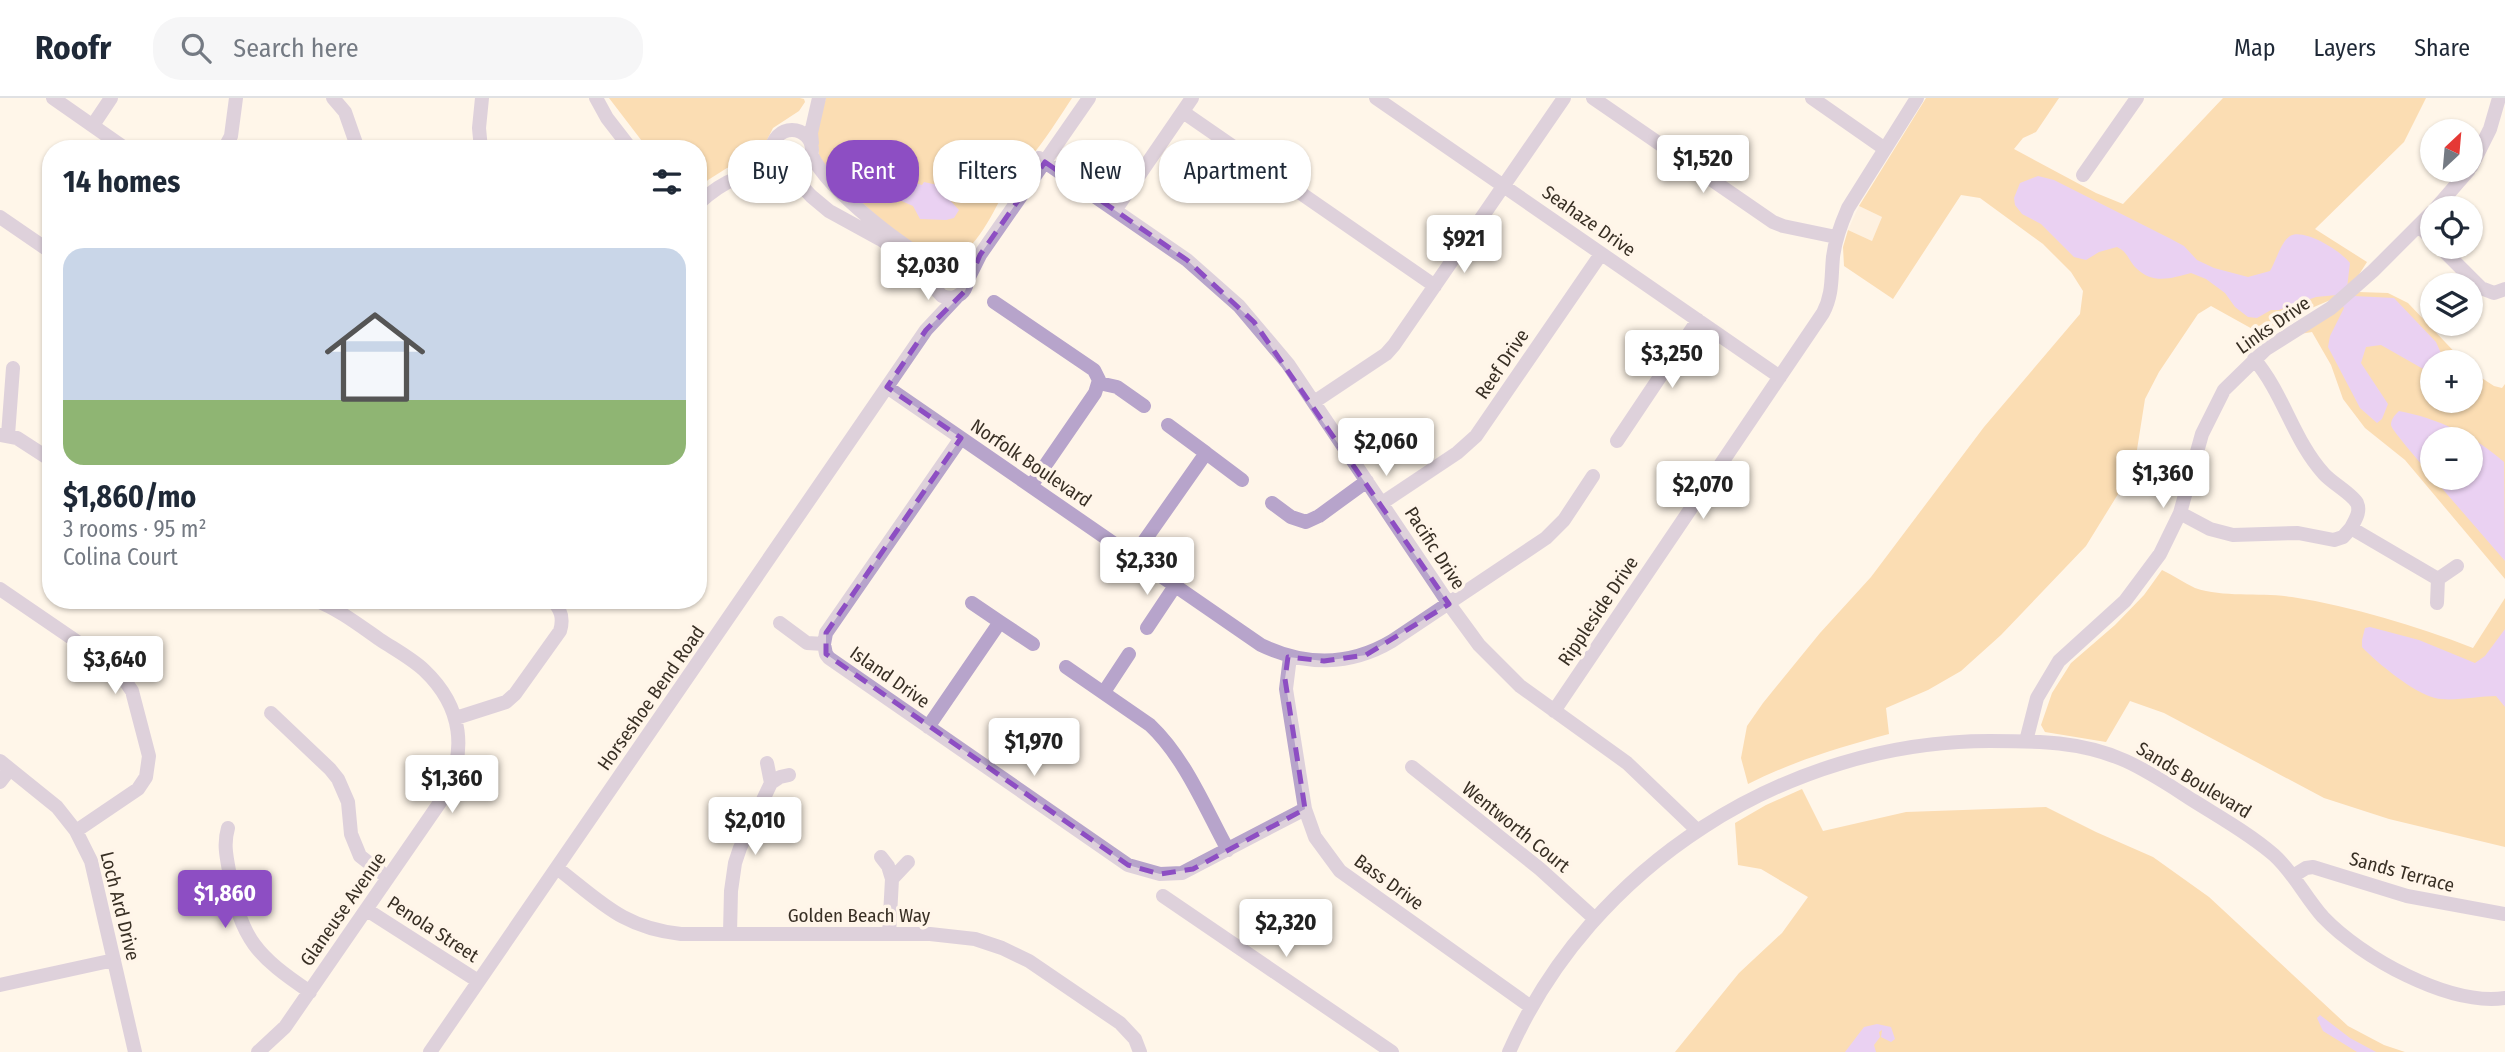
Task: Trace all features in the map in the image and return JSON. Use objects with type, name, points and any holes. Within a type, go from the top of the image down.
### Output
[{"type":"street","points":[[53,98],[114,140]]},
{"type":"street","points":[[93,125],[111,98]]},
{"type":"street","points":[[228,140],[233,128],[236,98]]},
{"type":"street","points":[[333,98],[345,112],[355,140]]},
{"type":"street","points":[[480,140],[482,98]]},
{"type":"street","points":[[596,98],[624,140]]},
{"type":"street","points":[[812,197],[841,219],[890,245],[946,298],[956,298],[965,291],[980,255],[1080,98]]},
{"type":"street","points":[[935,288],[935,275],[972,252],[986,236],[1089,98]]},
{"type":"street","points":[[1116,209],[1192,98]]},
{"type":"street","name":"Seahaze Drive","points":[[1376,98],[1780,377]]},
{"type":"street","points":[[1314,402],[1386,354],[1564,98]]},
{"type":"street","points":[[1812,98],[1885,149]]},
{"type":"street","name":"Rippleside Drive","points":[[1554,711],[1823,313],[1831,297],[1836,237],[1848,208],[1917,98]]},
{"type":"street","points":[[2082,176],[2137,98]]},
{"type":"street","name":"Links Drive","points":[[2483,145],[2500,115],[2499,98]]},
{"type":"street","points":[[776,140],[806,118],[819,99]]},
{"type":"street","points":[[811,140],[819,99]]},
{"type":"street","points":[[1602,101],[1773,222],[1836,237]]},
{"type":"street","points":[[1183,112],[1435,286]]},
{"type":"street","points":[[788,130],[804,134],[807,140]]},
{"type":"street","points":[[812,149],[827,178],[874,221],[914,252],[964,272],[967,281]]},
{"type":"street","name":"Pacific Drive","points":[[1042,160],[1187,260],[1239,306],[1277,349],[1449,604],[1497,665],[1554,711],[1628,763],[1697,830]]},
{"type":"street","points":[[707,196],[728,182]]},
{"type":"street","name":"Links Drive","points":[[2446,196],[2458,182]]},
{"type":"street","points":[[0,217],[42,246]]},
{"type":"street","name":"Links Drive","points":[[2026,741],[2033,709],[2053,670],[2067,652],[2113,613],[2160,554],[2180,513],[2202,434],[2224,390],[2274,343],[2331,308],[2419,226]]},
{"type":"street","name":"Reef Drive","points":[[1382,503],[1457,453],[1476,436],[1601,254]]},
{"type":"street","points":[[2452,259],[2481,288],[2494,293],[2505,289]]},
{"type":"street","name":"Horseshoe Bend Road","points":[[926,330],[933,311],[935,288]]},
{"type":"street","name":"Horseshoe Bend Road","points":[[430,1052],[926,330],[956,298]]},
{"type":"street","points":[[994,302],[1094,370],[1099,383],[1095,393],[1031,486]]},
{"type":"street","points":[[1617,441],[1698,320]]},
{"type":"street","points":[[2180,513],[2221,533],[2244,536],[2298,533],[2334,540],[2343,537],[2351,528],[2358,512],[2357,503],[2326,476],[2309,456],[2271,381],[2254,359]]},
{"type":"street","points":[[13,368],[4,435],[24,442],[42,454]]},
{"type":"street","points":[[1099,383],[1117,387],[1144,406]]},
{"type":"street","name":"Norfolk Boulevard","points":[[887,387],[1261,645],[1290,657],[1324,661],[1366,655],[1392,642],[1556,529],[1593,476]]},
{"type":"street","points":[[1168,425],[1241,480]]},
{"type":"street","name":"Island Drive","points":[[961,438],[827,633],[824,644],[829,658],[1137,869],[1160,874],[1182,873],[1305,809]]},
{"type":"street","points":[[1133,557],[1206,453]]},
{"type":"street","points":[[1272,503],[1292,517],[1307,522],[1367,481]]},
{"type":"street","points":[[2351,528],[2438,579]]},
{"type":"street","points":[[2438,579],[2457,566]]},
{"type":"street","points":[[2437,603],[2438,579]]},
{"type":"street","points":[[1147,628],[1175,586]]},
{"type":"street","points":[[0,589],[117,669],[132,691],[149,756],[146,777],[138,789],[76,831]]},
{"type":"street","points":[[972,603],[1033,644]]},
{"type":"street","name":"Glaneuse Avenue","points":[[258,1052],[285,1027],[367,910],[451,783],[458,751],[456,718],[447,699],[423,669],[333,609]]},
{"type":"street","points":[[456,718],[498,707],[515,694],[562,624],[559,609]]},
{"type":"street","points":[[928,727],[1000,622]]},
{"type":"street","name":"Island Drive","points":[[780,623],[807,643],[824,644]]},
{"type":"street","points":[[1104,692],[1129,654]]},
{"type":"street","name":"Bass Drive","points":[[1290,657],[1286,690],[1305,809],[1315,837],[1340,871],[1531,1007]]},
{"type":"street","points":[[1066,667],[1150,725],[1168,744],[1228,850]]},
{"type":"street","points":[[271,713],[338,779],[348,802],[354,844],[360,856],[388,878]]},
{"type":"street","name":"Sands Boulevard","points":[[1509,1052],[1531,1007],[1557,966],[1594,918],[1640,874],[1697,830],[1777,787],[1859,759],[1925,746],[1980,741],[2077,745],[2128,762],[2241,830],[2272,854],[2332,926],[2375,957],[2443,992],[2471,998],[2505,998]]},
{"type":"street","points":[[768,763],[771,783]]},
{"type":"street","points":[[0,782],[5,765]]},
{"type":"street","name":"Loch Ard Drive","points":[[5,765],[46,796],[76,831],[92,861],[135,1052]]},
{"type":"street","name":"Wentworth Court","points":[[1412,767],[1540,869],[1594,918]]},
{"type":"street","points":[[730,933],[731,891],[740,848],[771,783],[789,775]]},
{"type":"street","points":[[228,828],[224,842],[233,898],[251,943],[265,960],[310,992]]},
{"type":"street","points":[[881,857],[888,866],[892,879],[889,934]]},
{"type":"street","points":[[892,879],[908,862]]},
{"type":"street","name":"Golden Beach Way","points":[[557,868],[625,920],[671,933],[960,936],[989,943],[1016,954],[1043,970],[1120,1023],[1135,1039],[1140,1052]]},
{"type":"street","name":"Sands Terrace","points":[[2293,876],[2306,868],[2321,868],[2407,896],[2505,914]]},
{"type":"street","points":[[1163,896],[1392,1052]]},
{"type":"street","name":"Penola Street","points":[[367,910],[478,981]]},
{"type":"street","points":[[0,985],[114,960]]},
{"type":"highlighted area","points":[[1045,162],[1187,260],[1254,322],[1449,604],[1366,655],[1324,661],[1288,657],[1285,679],[1305,809],[1193,869],[1160,874],[1128,865],[826,654],[826,633],[961,438],[887,387],[926,330],[965,291],[980,255]]},
{"type":"shaded area","points":[[609,98],[804,99],[799,111],[773,128],[767,140],[728,140],[728,168],[707,181],[707,140],[641,140]]},
{"type":"shaded area","points":[[826,98],[1072,98],[1041,144],[1041,140],[933,140],[933,203],[998,203],[974,243],[951,259],[937,259],[888,226],[862,203],[919,203],[919,140],[826,140],[826,167],[819,155],[819,121]]},
{"type":"shaded area","points":[[1926,98],[2059,98],[2036,132],[2023,138],[2014,149],[2096,193],[2123,204],[2223,98],[2426,98],[2404,142],[2315,229],[2367,262],[2353,284],[2359,292],[2388,293],[2408,303],[2420,316],[2420,336],[2439,336],[2453,350],[2420,350],[2420,413],[2483,413],[2483,379],[2502,388],[2505,384],[2505,579],[2430,490],[2483,490],[2483,427],[2420,427],[2420,478],[2405,460],[2365,428],[2343,399],[2331,365],[2312,332],[2300,334],[2335,298],[2307,310],[2265,336],[2211,306],[2198,314],[2159,372],[2145,399],[2136,456],[2123,486],[2086,546],[2001,635],[1961,671],[1928,690],[1886,708],[1889,734],[1817,755],[1748,784],[1741,758],[1747,726],[1763,703],[1820,633],[1871,577],[1984,427],[2080,314],[2083,291],[2071,272],[2043,244],[1980,198],[1961,195],[1893,299],[1844,266],[1843,247],[1848,230],[1872,241],[1882,217],[1859,206]]},
{"type":"shaded area","points":[[2038,176],[2054,180],[2184,246],[2197,260],[2214,268],[2248,277],[2270,271],[2281,247],[2290,236],[2296,234],[2313,238],[2339,253],[2350,263],[2347,288],[2354,296],[2394,298],[2420,325],[2420,336],[2430,336],[2440,350],[2420,350],[2420,367],[2381,345],[2366,347],[2361,363],[2388,404],[2382,419],[2377,423],[2360,408],[2328,347],[2330,336],[2344,308],[2337,295],[2316,297],[2279,310],[2271,310],[2257,318],[2248,317],[2235,307],[2225,293],[2206,279],[2191,273],[2163,279],[2149,277],[2136,268],[2117,247],[2099,252],[2086,260],[2074,257],[2041,224],[2022,214],[2015,205],[2014,198],[2020,183]]},
{"type":"shaded area","points":[[924,182],[933,184],[933,203],[952,203],[959,210],[954,218],[946,220],[920,219],[913,206],[906,203],[919,203],[919,184]]},
{"type":"shaded area","points":[[1859,206],[1882,217],[1872,241],[1848,230]]},
{"type":"shaded area","points":[[2399,411],[2450,427],[2420,427],[2420,463],[2391,425]]},
{"type":"shaded area","points":[[2483,446],[2504,462],[2505,561],[2443,490],[2483,490]]},
{"type":"shaded area","points":[[2162,570],[2206,591],[2315,601],[2406,624],[2473,648],[2505,598],[2505,847],[2389,819],[2324,798],[2164,713],[2130,701],[2106,742],[2045,732],[2041,725],[2052,693],[2071,663],[2115,625],[2144,595]]},
{"type":"shaded area","points":[[2365,628],[2419,640],[2475,663],[2485,656],[2505,629],[2505,707],[2496,696],[2442,699],[2417,690],[2386,669],[2362,647]]},
{"type":"shaded area","points":[[1802,789],[1823,831],[1906,812],[2046,807],[2153,857],[2209,897],[2348,1026],[2384,1045],[2405,1052],[1675,1052],[1739,973],[1782,933],[1808,897],[1761,869],[1738,865],[1735,823]]},
{"type":"shaded area","points":[[2320,1015],[2350,1038],[2376,1052],[2357,1052],[2323,1031],[2317,1018]]},
{"type":"shaded area","points":[[1877,1024],[1891,1027],[1895,1039],[1891,1042],[1881,1037],[1882,1030],[1874,1045],[1876,1052],[1845,1052],[1864,1027]]}]
